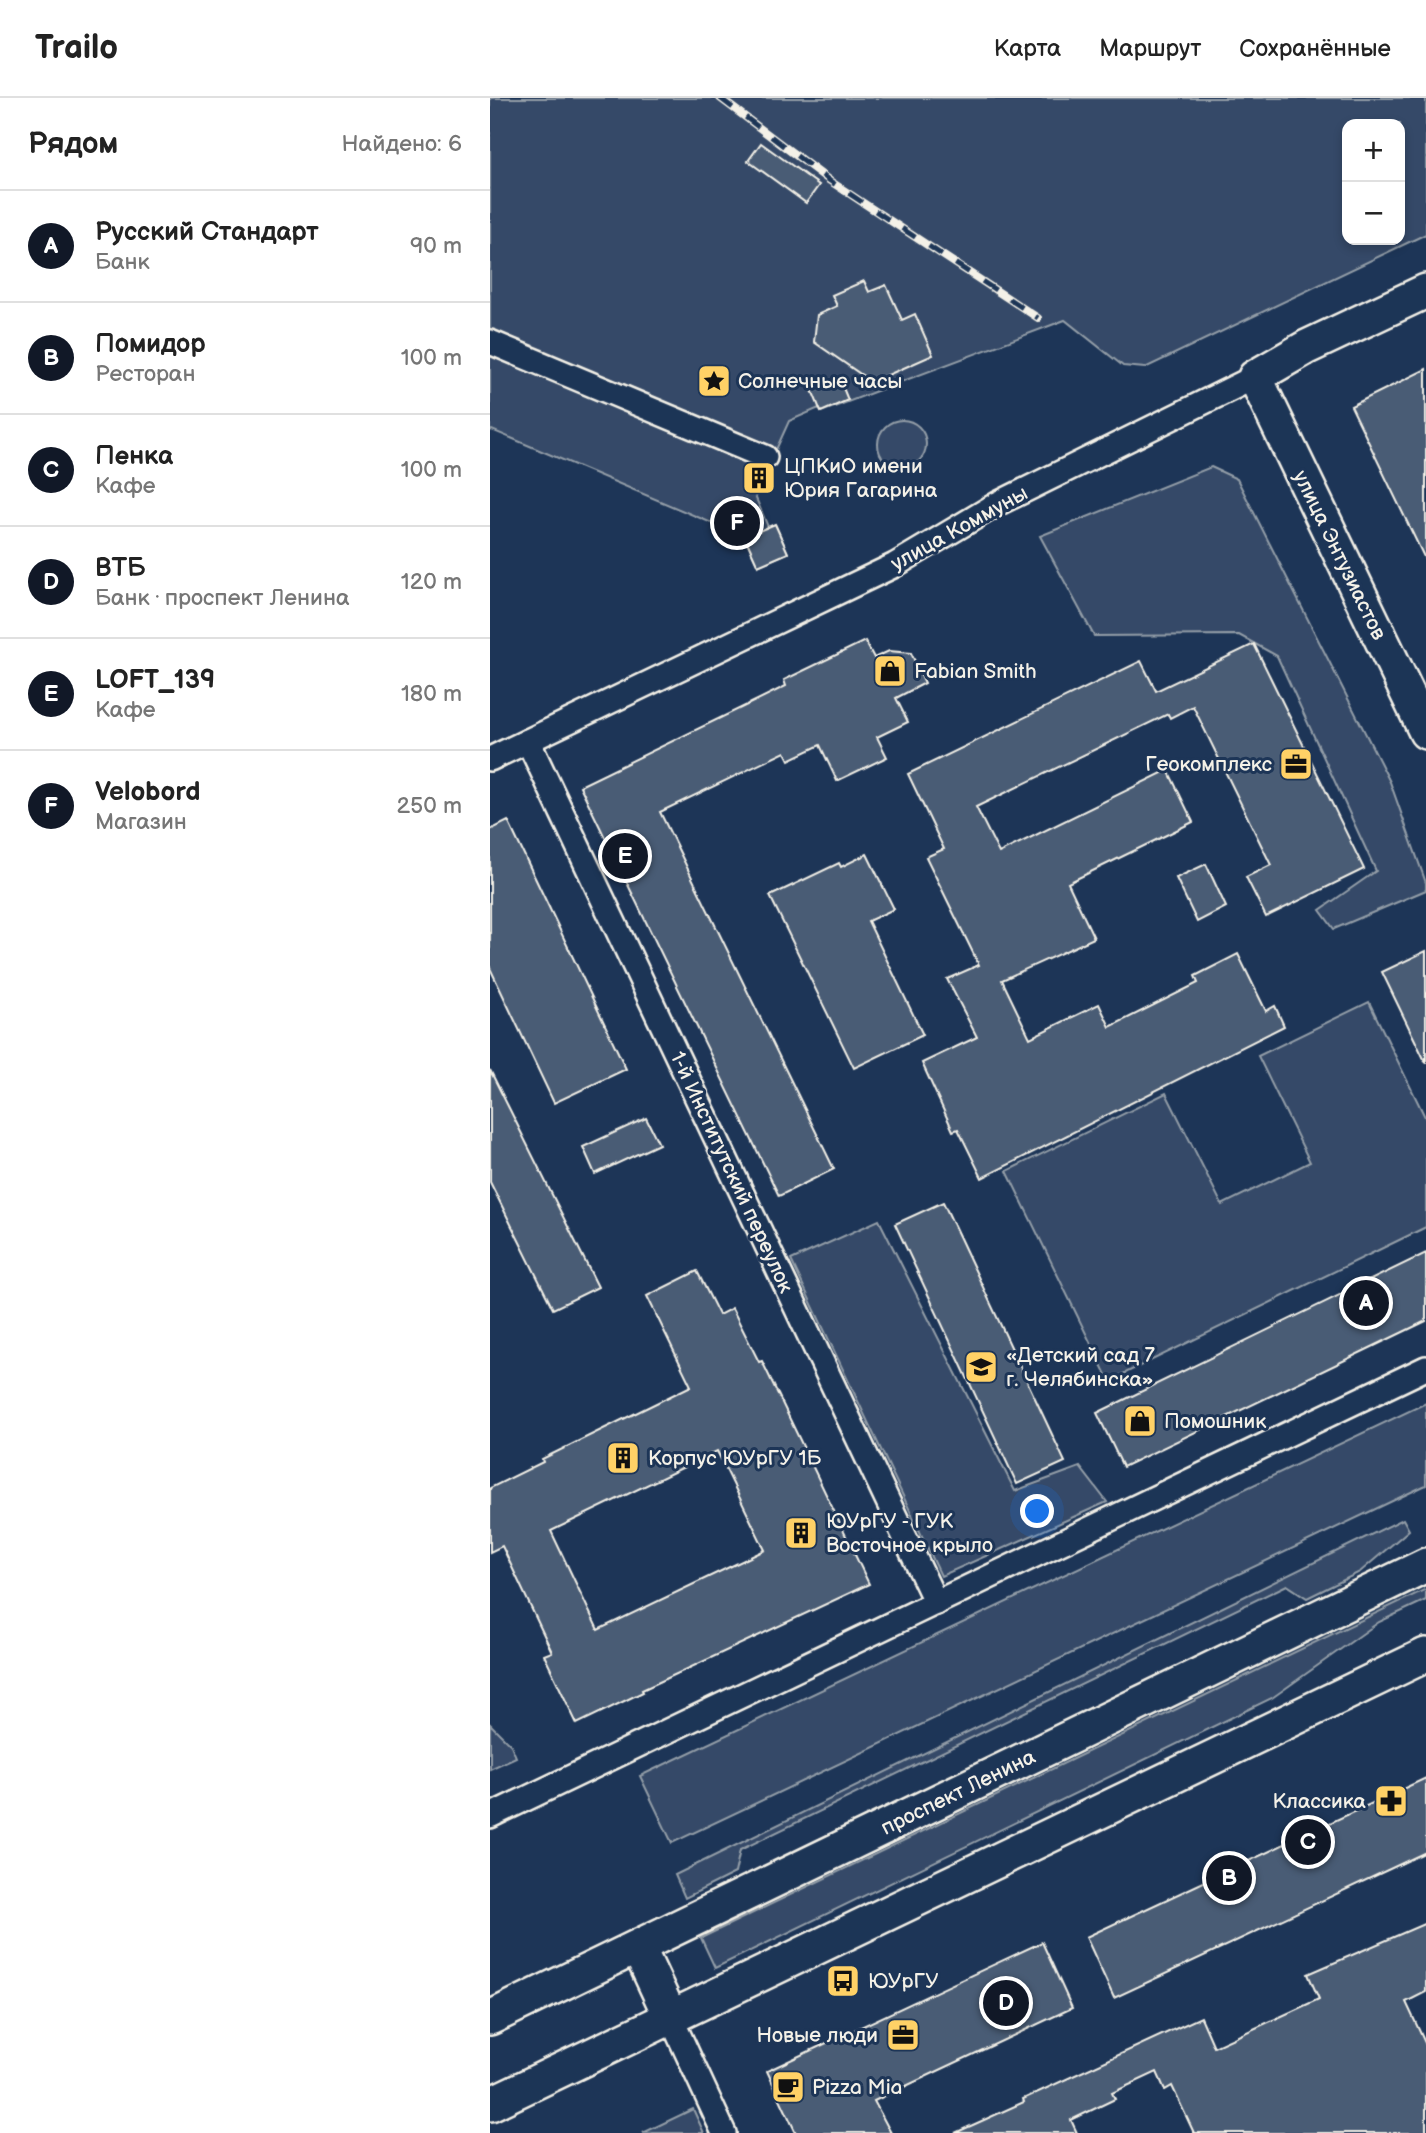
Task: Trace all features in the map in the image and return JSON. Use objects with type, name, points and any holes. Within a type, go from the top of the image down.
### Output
[{"type":"main road","name":"улица Коммуны","points":[[1255,377],[1307,347],[1426,291]]},
{"type":"main road","name":"улица Энтузиастов","points":[[1255,377],[1426,732]]},
{"type":"main road","name":"проспект Ленина","points":[[490,2018],[1426,1565]]},
{"type":"main road","points":[[490,2104],[1426,1655]]},
{"type":"main road","points":[[638,1947],[671,2018]]},
{"type":"street","points":[[490,342],[765,457]]},
{"type":"street","name":"улица Коммуны","points":[[490,759],[895,565],[999,503],[1255,377]]},
{"type":"street","name":"1-й Институтский переулок","points":[[527,741],[936,1603]]},
{"type":"street","points":[[490,1816],[1426,1368]]},
{"type":"street","points":[[671,2018],[724,2133]]},
{"type":"shaded area","points":[[490,98],[1426,98],[1426,234],[1405,244],[1405,119],[1342,119],[1342,245],[1403,245],[1145,368],[1123,366],[1065,320],[821,412],[819,408],[789,421],[755,496],[768,527],[775,524],[788,553],[758,566],[745,537],[490,431]]},
{"type":"shaded area","points":[[902,420],[919,427],[926,444],[919,461],[902,468],[885,461],[878,444],[885,427]]},
{"type":"shaded area","points":[[1211,467],[1237,479],[1390,782],[1426,883],[1426,890],[1334,929],[1320,910],[1376,871],[1277,656],[1239,635],[1094,636],[1040,536]]},
{"type":"shaded area","points":[[1369,1002],[1426,1119],[1426,1227],[1109,1381],[1007,1171],[1166,1093],[1222,1205],[1310,1162],[1258,1056]]},
{"type":"shaded area","points":[[879,1220],[1015,1491],[1080,1467],[1107,1502],[941,1576],[791,1260]]},
{"type":"shaded area","points":[[1426,1403],[1426,1485],[672,1843],[640,1776]]},
{"type":"shaded area","points":[[1403,1519],[1409,1530],[1360,1572],[1307,1598],[1287,1585],[740,1850],[735,1873],[685,1898],[675,1875]]},
{"type":"shaded area","points":[[1426,1589],[1426,1600],[1379,1622],[1272,1698],[715,1968],[701,1938]]},
{"type":"shaded area","points":[[490,1724],[511,1745],[516,1757],[490,1769]]},
{"type":"shaded area","points":[[693,2109],[704,2133],[643,2133]]},
{"type":"building","points":[[761,143],[819,185],[806,203],[748,161]]},
{"type":"building","points":[[864,281],[869,292],[886,285],[902,320],[915,314],[933,355],[872,382],[814,342],[817,315],[837,306],[832,295]]},
{"type":"building","points":[[1426,369],[1426,561],[1351,406]]},
{"type":"building","points":[[839,378],[848,400],[821,412],[812,390]]},
{"type":"building","points":[[775,524],[788,553],[758,566],[745,537]]},
{"type":"building","points":[[865,641],[874,658],[889,651],[911,653],[925,683],[896,698],[908,722],[877,737],[887,757],[837,781],[820,745],[789,760],[785,752],[660,812],[834,1169],[779,1196],[580,786],[786,686],[784,680]]},
{"type":"building","points":[[1254,644],[1364,869],[1266,917],[1246,877],[1271,865],[1193,706],[1170,718],[1168,714],[976,807],[999,853],[1168,770],[1193,822],[1068,883],[1094,938],[1002,980],[1030,1038],[1099,1004],[1110,1027],[1198,983],[1195,976],[1238,954],[1266,1011],[1275,1006],[1284,1026],[982,1178],[958,1129],[953,1131],[922,1063],[977,1037],[947,979],[979,965],[926,857],[944,849],[908,774],[1141,661],[1156,691]]},
{"type":"building","points":[[508,821],[626,1069],[554,1103],[490,968],[490,830]]},
{"type":"building","points":[[867,854],[894,909],[868,921],[923,1035],[854,1068],[770,896],[839,863],[841,867]]},
{"type":"building","points":[[1206,864],[1226,907],[1197,922],[1176,878]]},
{"type":"building","points":[[1426,951],[1426,1063],[1382,972]]},
{"type":"building","points":[[490,1070],[598,1287],[553,1309],[490,1182]]},
{"type":"building","points":[[646,1118],[659,1144],[595,1174],[583,1147]]},
{"type":"building","points":[[943,1202],[1065,1462],[1017,1484],[895,1224]]},
{"type":"building","points":[[1426,1253],[1426,1321],[1123,1467],[1097,1413]]},
{"type":"building","name":"ЮУрГУ - ГУК Восточное крыло","points":[[697,1271],[719,1315],[732,1308],[759,1362],[762,1361],[869,1584],[642,1690],[643,1692],[577,1724],[544,1655],[552,1652],[502,1546],[490,1552],[490,1488],[543,1462],[542,1459],[691,1386],[647,1296]],"holes":[[[717,1451],[765,1550],[598,1630],[551,1531]]]},
{"type":"building","points":[[1426,1778],[1426,1852],[1114,1998],[1086,1937]]},
{"type":"building","points":[[1426,1923],[1426,1992],[1406,2002],[1426,2045],[1426,2133],[1194,2133],[1172,2086],[1165,2090],[1157,2072],[1112,2093],[1115,2099],[1071,2120],[1077,2133],[955,2133],[1201,2017],[1214,2047],[1319,1999],[1308,1974]]},
{"type":"building","points":[[1042,1942],[1072,2008],[874,2101],[891,2133],[796,2133],[767,2071]]},
{"type":"railway","points":[[720,98],[830,181],[1038,318]]},
{"type":"place","name":"Солнечные часы","points":[[714,381]]},
{"type":"place","name":"ЦПКиО имени Юрия Гагарина","points":[[759,478]]},
{"type":"place","name":"Velobord","points":[[737,523]]},
{"type":"place","name":"Fabian Smith","points":[[890,671]]},
{"type":"place","name":"Геокомплекс","points":[[1296,764]]},
{"type":"place","name":"LOFT_139","points":[[625,856]]},
{"type":"place","name":"Русский Стандарт","points":[[1366,1303]]},
{"type":"place","name":"«Детский сад 7 г. Челябинска»","points":[[981,1367]]},
{"type":"place","name":"Помошник","points":[[1140,1421]]},
{"type":"place","name":"Корпус ЮУрГУ 1Б","points":[[623,1458]]},
{"type":"place","name":"ЮУрГУ - ГУК Восточное крыло","points":[[801,1533]]},
{"type":"place","name":"Классика","points":[[1391,1801]]},
{"type":"place","name":"Пенка","points":[[1308,1842]]},
{"type":"place","name":"Помидор","points":[[1229,1878]]},
{"type":"place","name":"ЮУрГУ","points":[[843,1981]]},
{"type":"place","name":"ВТБ","points":[[1006,2003]]},
{"type":"place","name":"Новые люди","points":[[903,2035]]},
{"type":"place","name":"Pizza Mia","points":[[788,2087]]}]
